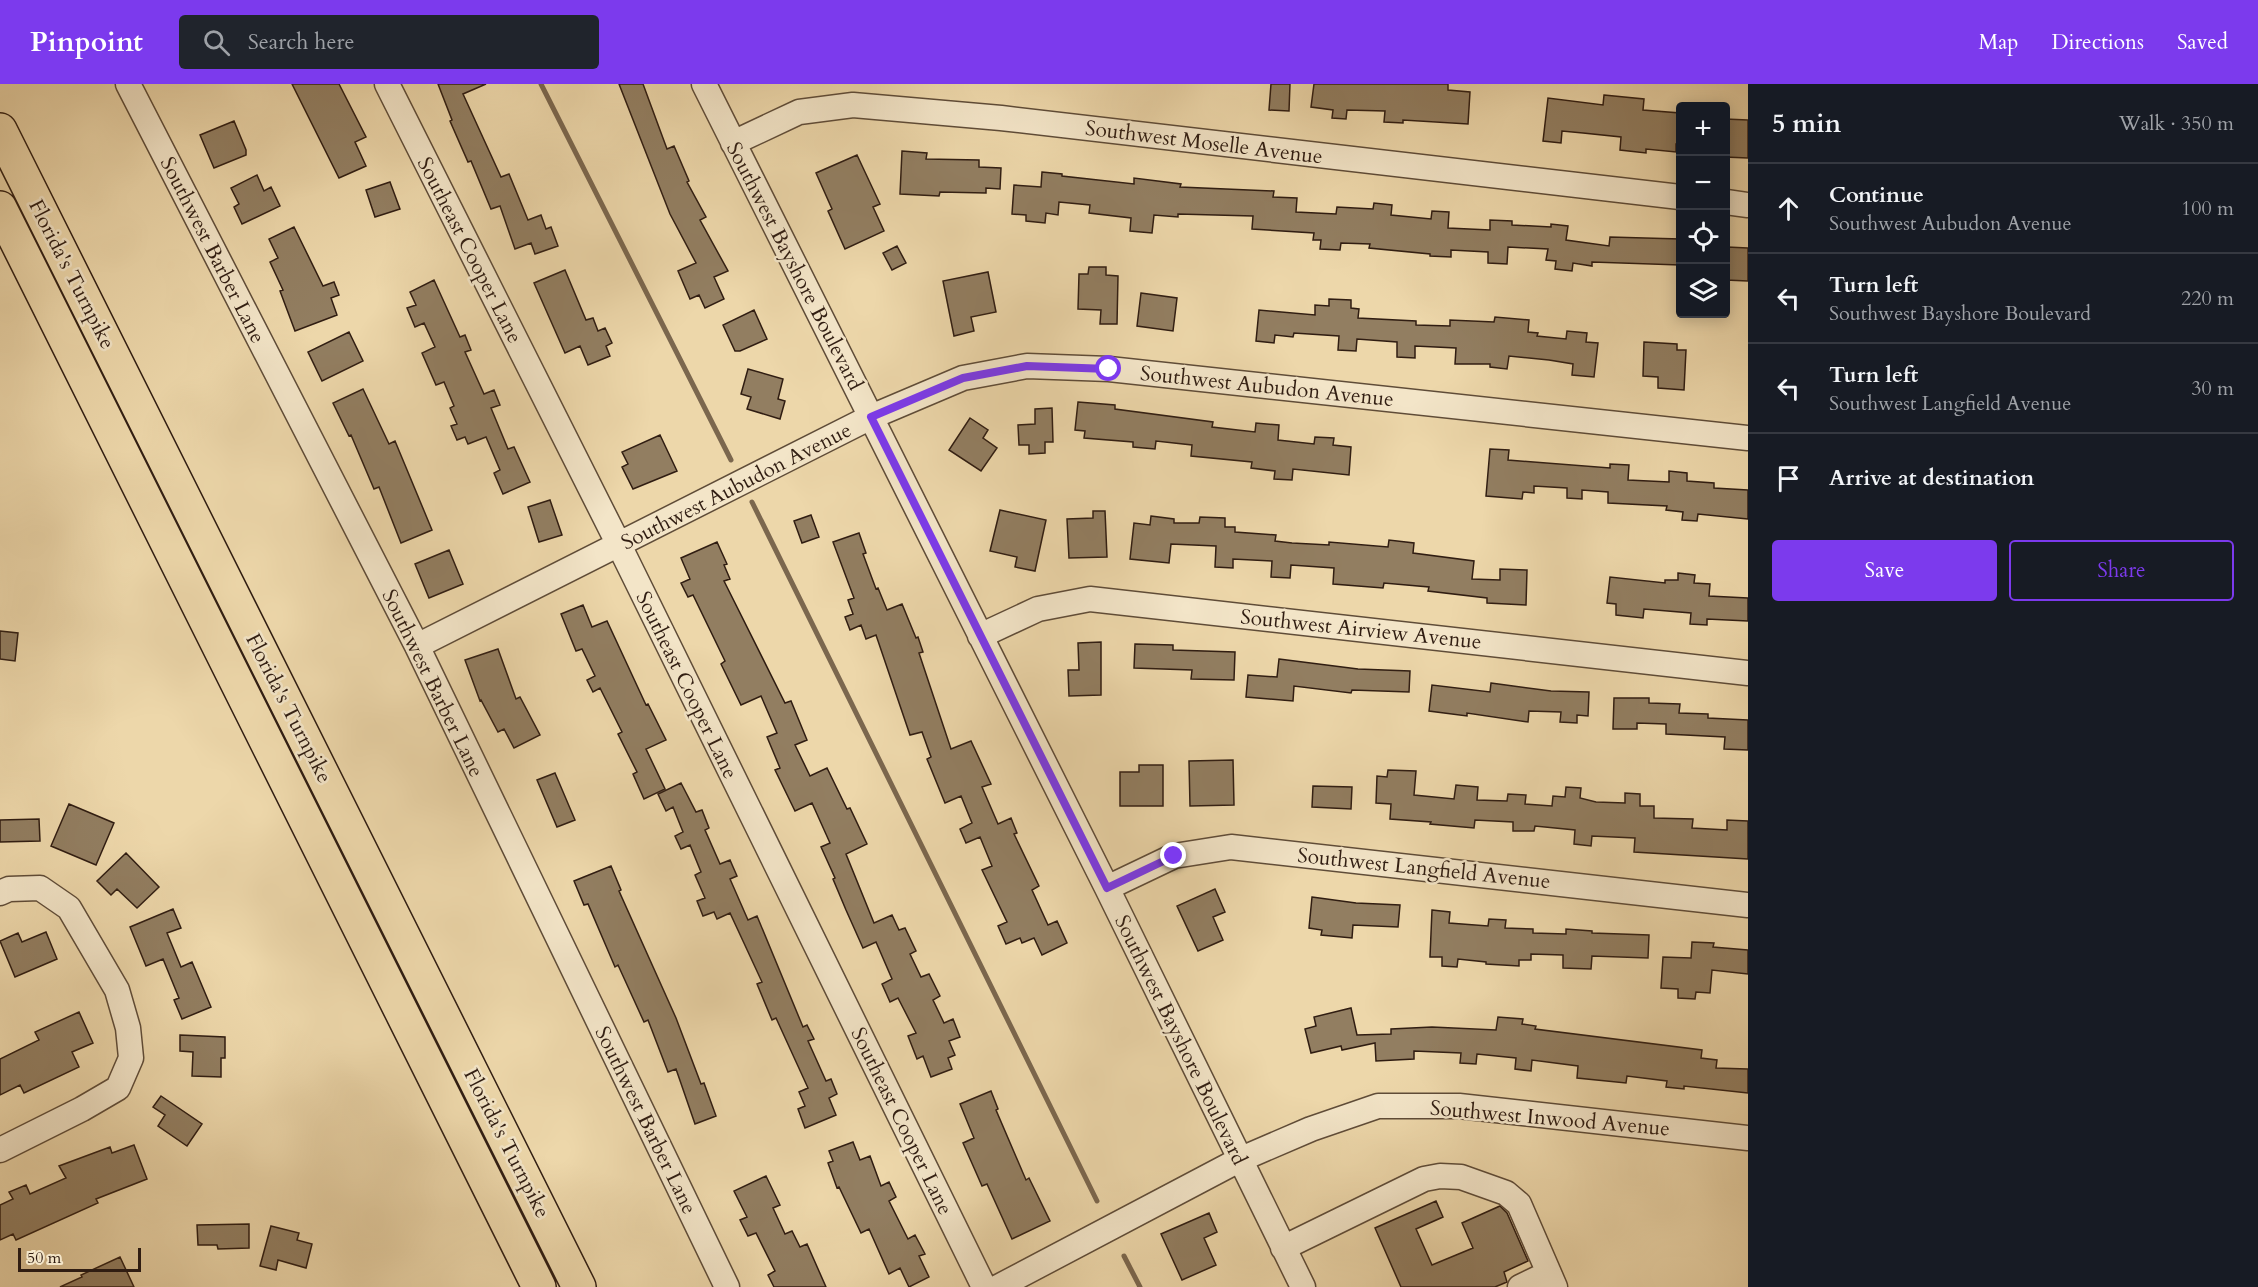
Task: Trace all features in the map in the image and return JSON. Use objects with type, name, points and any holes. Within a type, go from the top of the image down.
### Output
[{"type":"highway","name":"Florida's Turnpike","points":[[0,130],[579,1287]]},
{"type":"highway","name":"Florida's Turnpike","points":[[0,208],[539,1287]]},
{"type":"street","name":"Southwest Barber Lane","points":[[128,84],[417,646],[727,1287]]},
{"type":"street","name":"Southeast Cooper Lane","points":[[387,84],[618,545],[984,1287]]},
{"type":"street","name":"Southwest Bayshore Boulevard","points":[[704,84],[1107,888],[1303,1287]]},
{"type":"street","name":"Southwest Moselle Avenue","points":[[733,143],[800,112],[853,105],[1001,118],[1676,197]]},
{"type":"street","points":[[1730,203],[1748,205]]},
{"type":"street","name":"Southwest Aubudon Avenue","points":[[417,646],[871,417],[963,378],[1027,366],[1109,369],[1748,438]]},
{"type":"street","name":"Southwest Airview Avenue","points":[[980,636],[1038,609],[1090,599],[1748,673]]},
{"type":"street","name":"Southwest Langfield Avenue","points":[[1107,888],[1174,856],[1231,847],[1748,905]]},
{"type":"street","points":[[0,893],[9,889],[40,888],[69,908],[117,990],[128,1028],[131,1058],[118,1088],[82,1109],[0,1150]]},
{"type":"street","name":"Southwest Inwood Avenue","points":[[998,1287],[1239,1160],[1311,1129],[1378,1106],[1459,1106],[1748,1138]]},
{"type":"street","points":[[1283,1248],[1424,1179],[1440,1176],[1461,1177],[1506,1193],[1519,1204],[1552,1280],[1520,1287]]},
{"type":"building","points":[[292,84],[339,84],[366,137],[355,142],[366,166],[339,178]]},
{"type":"building","points":[[438,84],[486,84],[463,94],[501,177],[509,174],[528,220],[541,215],[546,229],[551,227],[558,246],[535,254],[531,243],[515,249],[500,206],[491,209],[471,161],[468,162],[450,121],[452,120]]},
{"type":"building","points":[[619,84],[643,84],[667,149],[674,146],[689,181],[687,182],[706,217],[700,220],[728,271],[714,277],[724,299],[705,308],[699,295],[690,299],[678,271],[696,263],[670,214]]},
{"type":"building","points":[[1271,84],[1290,84],[1289,111],[1269,110]]},
{"type":"building","points":[[1314,84],[1448,84],[1448,90],[1470,92],[1468,124],[1403,120],[1403,123],[1384,122],[1385,111],[1347,110],[1346,119],[1332,118],[1333,110],[1311,107]]},
{"type":"building","points":[[1604,95],[1644,99],[1643,110],[1676,113],[1676,152],[1646,149],[1646,153],[1620,150],[1621,137],[1562,131],[1561,143],[1543,141],[1548,98],[1603,105]]},
{"type":"building","points":[[1730,119],[1748,120],[1748,158],[1730,157]]},
{"type":"building","points":[[234,121],[246,155],[214,168],[200,135]]},
{"type":"building","points":[[902,151],[927,153],[926,159],[979,160],[979,167],[1001,168],[1000,189],[986,188],[986,193],[940,192],[939,196],[900,194]]},
{"type":"building","points":[[857,155],[880,204],[873,207],[884,231],[845,249],[828,211],[832,209],[816,173]]},
{"type":"building","points":[[1042,172],[1134,184],[1134,178],[1181,184],[1180,187],[1274,191],[1273,197],[1297,198],[1296,212],[1336,214],[1337,207],[1373,209],[1374,203],[1392,205],[1391,215],[1431,219],[1432,211],[1449,212],[1448,228],[1490,230],[1490,220],[1512,221],[1512,225],[1551,227],[1551,224],[1568,226],[1566,240],[1609,246],[1610,237],[1676,239],[1676,265],[1592,262],[1592,266],[1573,263],[1572,271],[1555,269],[1556,261],[1546,260],[1548,249],[1508,247],[1507,264],[1488,263],[1488,252],[1451,250],[1451,257],[1430,256],[1430,254],[1369,248],[1370,244],[1341,243],[1340,250],[1320,249],[1321,240],[1313,240],[1314,233],[1252,229],[1253,216],[1154,215],[1152,233],[1130,231],[1131,218],[1089,213],[1090,205],[1059,202],[1058,215],[1046,213],[1045,223],[1026,221],[1026,215],[1012,214],[1014,185],[1041,187]]},
{"type":"building","points":[[257,175],[264,191],[271,187],[280,206],[242,224],[234,207],[239,204],[231,188]]},
{"type":"building","points":[[390,182],[400,209],[375,217],[366,190]]},
{"type":"building","points":[[294,227],[323,286],[334,282],[339,295],[331,298],[337,315],[295,331],[280,291],[283,290],[270,262],[278,258],[269,239]]},
{"type":"building","points":[[897,246],[906,263],[892,270],[883,253]]},
{"type":"building","points":[[1730,247],[1748,248],[1748,281],[1730,280]]},
{"type":"building","points":[[1089,267],[1106,267],[1106,275],[1118,276],[1117,324],[1100,324],[1101,310],[1078,309],[1079,274],[1088,274]]},
{"type":"building","points":[[565,270],[586,320],[593,318],[598,331],[605,328],[612,343],[606,346],[610,356],[588,365],[580,346],[565,353],[534,283]]},
{"type":"building","points":[[988,272],[996,312],[971,317],[974,331],[954,336],[943,281]]},
{"type":"building","points":[[434,280],[460,337],[465,335],[471,350],[465,352],[484,394],[494,390],[500,405],[491,408],[508,449],[514,447],[530,482],[503,494],[494,473],[500,470],[486,437],[468,444],[465,437],[457,440],[451,426],[457,424],[450,408],[454,406],[444,382],[436,385],[422,353],[435,347],[424,323],[415,327],[407,308],[416,305],[410,292]]},
{"type":"building","points":[[1141,293],[1177,298],[1173,331],[1137,326]]},
{"type":"building","points":[[1329,299],[1351,300],[1351,308],[1359,309],[1358,318],[1416,321],[1416,325],[1450,326],[1450,320],[1494,322],[1495,317],[1529,320],[1528,332],[1538,333],[1537,336],[1566,339],[1567,331],[1587,333],[1586,342],[1598,343],[1594,377],[1572,375],[1573,364],[1509,356],[1507,369],[1490,367],[1490,364],[1455,364],[1456,348],[1415,346],[1415,358],[1397,357],[1397,342],[1357,339],[1356,351],[1338,350],[1339,336],[1294,333],[1293,337],[1275,335],[1274,343],[1256,341],[1259,310],[1315,315],[1315,305],[1329,306]]},
{"type":"building","points":[[754,310],[767,339],[735,351],[723,325]]},
{"type":"building","points":[[349,332],[363,361],[322,381],[308,352]]},
{"type":"building","points":[[1644,342],[1677,344],[1677,350],[1686,350],[1684,390],[1658,388],[1658,377],[1643,376]]},
{"type":"building","points":[[748,369],[783,379],[778,399],[785,401],[780,419],[747,409],[751,397],[741,394]]},
{"type":"building","points":[[363,389],[389,444],[395,441],[432,530],[401,543],[379,487],[374,489],[351,435],[349,436],[333,403]]},
{"type":"building","points":[[1078,402],[1115,405],[1115,409],[1213,422],[1212,427],[1255,432],[1256,423],[1279,425],[1278,440],[1314,444],[1315,437],[1334,438],[1333,445],[1351,447],[1349,475],[1293,469],[1292,480],[1274,479],[1275,471],[1251,468],[1252,462],[1191,456],[1192,445],[1156,441],[1155,449],[1133,447],[1133,442],[1084,438],[1085,431],[1075,430]]},
{"type":"building","points":[[1052,408],[1053,442],[1045,442],[1045,453],[1029,454],[1029,445],[1019,445],[1018,425],[1035,424],[1035,409]]},
{"type":"building","points":[[970,418],[988,430],[983,438],[997,448],[981,471],[949,450]]},
{"type":"building","points":[[660,435],[677,471],[633,489],[622,467],[628,464],[622,452]]},
{"type":"building","points":[[1490,449],[1509,450],[1508,460],[1610,468],[1610,464],[1629,465],[1628,480],[1669,482],[1669,471],[1687,473],[1687,481],[1714,483],[1714,488],[1748,490],[1748,519],[1698,514],[1697,521],[1682,520],[1683,512],[1666,510],[1667,506],[1608,503],[1608,492],[1582,490],[1582,499],[1567,498],[1567,488],[1534,486],[1534,493],[1523,492],[1522,499],[1486,496]]},
{"type":"building","points":[[550,500],[562,535],[539,542],[528,507]]},
{"type":"building","points":[[1000,510],[1046,520],[1035,571],[1015,567],[1017,557],[990,551]]},
{"type":"building","points":[[1093,511],[1105,511],[1107,557],[1069,558],[1067,519],[1093,518]]},
{"type":"building","points":[[811,515],[819,537],[802,543],[794,521]]},
{"type":"building","points":[[1151,516],[1174,519],[1174,523],[1199,523],[1200,517],[1225,518],[1225,527],[1235,527],[1235,532],[1276,535],[1275,541],[1292,543],[1329,545],[1329,542],[1388,547],[1389,540],[1414,543],[1413,553],[1474,561],[1472,579],[1500,580],[1500,569],[1527,570],[1526,605],[1487,603],[1487,598],[1428,591],[1429,587],[1384,583],[1383,588],[1333,584],[1334,568],[1291,565],[1290,578],[1271,577],[1272,561],[1233,559],[1233,568],[1215,567],[1216,546],[1171,544],[1169,563],[1130,559],[1134,523],[1150,525]]},
{"type":"building","points":[[859,533],[866,553],[863,554],[876,589],[878,588],[887,610],[902,604],[916,638],[918,637],[923,652],[919,653],[951,749],[971,741],[991,784],[982,787],[998,824],[1011,818],[1017,833],[1014,834],[1039,886],[1032,890],[1048,925],[1057,921],[1067,943],[1042,955],[1034,938],[1022,943],[1020,938],[1006,944],[998,926],[1007,922],[982,870],[992,866],[980,837],[966,843],[960,829],[972,823],[961,796],[945,803],[927,759],[931,757],[922,732],[910,735],[876,635],[866,639],[861,625],[850,630],[845,617],[853,614],[848,600],[854,598],[833,542]]},
{"type":"building","points":[[717,542],[727,564],[724,565],[730,579],[724,581],[785,703],[791,701],[807,740],[795,745],[810,776],[827,768],[867,844],[846,854],[874,923],[892,915],[899,930],[905,928],[916,951],[910,954],[921,977],[929,974],[940,996],[933,1000],[944,1023],[953,1019],[960,1037],[949,1041],[955,1055],[948,1058],[952,1069],[931,1077],[923,1056],[917,1059],[908,1036],[916,1033],[898,998],[890,1002],[882,984],[892,979],[876,942],[863,948],[833,879],[835,878],[821,847],[830,843],[812,803],[795,811],[775,770],[780,768],[767,737],[777,733],[761,696],[741,705],[721,664],[725,661],[693,595],[688,597],[681,583],[690,579],[681,558]]},
{"type":"building","points":[[449,550],[463,584],[429,598],[415,564]]},
{"type":"building","points":[[1678,573],[1695,575],[1694,583],[1710,584],[1709,596],[1748,598],[1748,621],[1707,619],[1707,625],[1690,624],[1691,613],[1644,609],[1643,618],[1616,615],[1616,604],[1607,603],[1610,577],[1665,583],[1665,580],[1678,580]]},
{"type":"building","points":[[583,605],[592,627],[607,621],[646,705],[648,704],[666,740],[646,749],[665,789],[644,799],[633,774],[637,772],[618,734],[622,732],[600,688],[593,692],[587,680],[595,676],[582,649],[576,651],[561,614]]},
{"type":"building","points":[[0,631],[18,633],[15,661],[0,659]]},
{"type":"building","points":[[1101,642],[1101,695],[1069,696],[1068,670],[1079,670],[1078,643]]},
{"type":"building","points":[[1135,644],[1173,645],[1173,650],[1235,652],[1234,680],[1191,679],[1192,670],[1134,668]]},
{"type":"building","points":[[498,649],[516,699],[520,697],[540,735],[514,748],[504,729],[498,732],[480,701],[465,660]]},
{"type":"building","points":[[1279,659],[1358,669],[1410,671],[1409,692],[1352,690],[1351,693],[1294,686],[1293,701],[1246,697],[1248,675],[1277,677]]},
{"type":"building","points":[[1491,683],[1551,691],[1589,692],[1588,716],[1577,715],[1577,723],[1560,722],[1561,712],[1529,711],[1528,722],[1467,713],[1467,716],[1429,711],[1432,685],[1490,692]]},
{"type":"building","points":[[1614,698],[1649,698],[1649,703],[1680,704],[1679,713],[1708,714],[1708,718],[1748,720],[1748,750],[1724,749],[1725,737],[1666,734],[1666,724],[1637,723],[1637,729],[1613,729]]},
{"type":"building","points":[[1233,760],[1234,805],[1190,806],[1189,761]]},
{"type":"building","points":[[1139,765],[1163,765],[1163,806],[1120,806],[1120,772],[1139,772]]},
{"type":"building","points":[[1388,770],[1416,771],[1414,795],[1454,799],[1456,785],[1478,787],[1477,800],[1507,801],[1508,794],[1526,795],[1525,804],[1552,806],[1553,796],[1565,797],[1566,787],[1581,788],[1580,798],[1596,802],[1625,803],[1625,793],[1640,794],[1640,806],[1654,806],[1654,818],[1693,819],[1692,828],[1727,830],[1727,820],[1748,821],[1748,859],[1634,852],[1635,838],[1592,836],[1591,846],[1574,844],[1575,830],[1535,826],[1534,831],[1513,831],[1513,822],[1475,820],[1474,828],[1390,819],[1391,804],[1376,803],[1377,776],[1387,777]]},
{"type":"building","points":[[555,773],[575,820],[557,827],[537,780]]},
{"type":"building","points":[[681,783],[696,812],[702,810],[709,828],[705,830],[720,864],[730,860],[737,876],[730,879],[748,920],[757,916],[803,1027],[807,1025],[814,1039],[808,1041],[826,1081],[831,1079],[837,1094],[829,1098],[836,1115],[805,1128],[798,1109],[805,1106],[799,1092],[808,1088],[776,1018],[772,1020],[757,984],[762,982],[730,913],[717,919],[714,912],[703,916],[697,901],[705,898],[695,875],[701,872],[690,845],[681,849],[675,836],[683,832],[673,807],[666,811],[658,794]]},
{"type":"building","points":[[1313,786],[1352,787],[1351,809],[1312,807]]},
{"type":"building","points":[[69,804],[114,823],[96,865],[51,846]]},
{"type":"building","points":[[39,819],[40,841],[0,842],[0,820]]},
{"type":"building","points":[[126,853],[159,887],[137,908],[117,889],[111,895],[97,881]]},
{"type":"building","points":[[611,866],[621,890],[619,891],[676,1018],[716,1116],[695,1124],[676,1069],[668,1072],[648,1020],[644,1022],[618,965],[615,967],[588,904],[584,905],[574,881]]},
{"type":"building","points":[[1215,889],[1225,912],[1213,917],[1223,940],[1198,951],[1177,906]]},
{"type":"building","points":[[1312,897],[1356,903],[1400,905],[1398,927],[1353,925],[1352,938],[1321,935],[1322,930],[1309,928]]},
{"type":"building","points":[[173,909],[181,928],[167,933],[181,967],[192,962],[211,1007],[182,1019],[174,1000],[179,998],[163,959],[146,966],[130,927]]},
{"type":"building","points":[[1432,910],[1450,912],[1449,923],[1488,926],[1489,919],[1506,920],[1505,928],[1533,929],[1533,933],[1566,934],[1566,929],[1592,931],[1592,933],[1649,935],[1648,958],[1592,956],[1591,969],[1563,968],[1563,955],[1531,954],[1531,960],[1519,960],[1519,966],[1458,959],[1457,967],[1442,966],[1442,957],[1430,957]]},
{"type":"building","points":[[46,932],[57,959],[15,977],[0,941],[18,933],[22,942]]},
{"type":"building","points":[[1692,942],[1714,943],[1713,947],[1748,950],[1748,974],[1712,970],[1710,993],[1696,992],[1695,999],[1678,998],[1678,989],[1661,988],[1663,957],[1691,958]]},
{"type":"building","points":[[1351,1008],[1357,1035],[1391,1034],[1391,1029],[1432,1027],[1496,1030],[1498,1017],[1523,1019],[1522,1024],[1536,1026],[1535,1029],[1702,1050],[1701,1058],[1717,1060],[1716,1068],[1748,1069],[1748,1093],[1684,1086],[1684,1089],[1666,1087],[1667,1081],[1627,1076],[1626,1083],[1577,1078],[1578,1066],[1532,1060],[1531,1071],[1515,1069],[1516,1058],[1477,1054],[1476,1064],[1460,1063],[1461,1053],[1414,1051],[1414,1059],[1376,1061],[1375,1043],[1342,1050],[1341,1046],[1311,1053],[1305,1029],[1316,1026],[1314,1017]]},
{"type":"building","points":[[79,1012],[93,1043],[72,1052],[79,1067],[24,1093],[20,1085],[0,1095],[0,1059],[39,1040],[35,1032]]},
{"type":"building","points":[[180,1035],[225,1037],[225,1058],[221,1058],[221,1077],[192,1076],[193,1052],[180,1051]]},
{"type":"building","points":[[991,1091],[998,1109],[996,1110],[1026,1180],[1029,1178],[1050,1221],[1012,1239],[987,1184],[982,1186],[963,1143],[974,1138],[960,1104]]},
{"type":"building","points":[[161,1096],[202,1124],[187,1146],[158,1126],[165,1115],[153,1107]]},
{"type":"building","points":[[853,1142],[860,1160],[870,1156],[881,1186],[889,1182],[896,1197],[889,1201],[908,1239],[915,1235],[925,1254],[919,1256],[929,1277],[909,1287],[900,1268],[889,1274],[869,1229],[861,1233],[839,1187],[837,1188],[828,1163],[833,1161],[829,1151]]},
{"type":"building","points":[[134,1145],[147,1179],[96,1199],[98,1203],[16,1240],[13,1234],[0,1240],[0,1205],[13,1199],[9,1192],[26,1185],[30,1194],[66,1178],[59,1166],[110,1147],[112,1153]]},
{"type":"building","points":[[766,1176],[780,1205],[773,1208],[785,1234],[792,1231],[800,1247],[807,1244],[826,1287],[774,1287],[768,1275],[775,1271],[756,1233],[748,1236],[740,1220],[747,1217],[734,1191]]},
{"type":"building","points":[[1436,1201],[1443,1217],[1416,1229],[1432,1265],[1473,1248],[1462,1223],[1500,1206],[1507,1213],[1528,1261],[1504,1272],[1507,1282],[1495,1287],[1401,1287],[1375,1228]]},
{"type":"building","points":[[1209,1213],[1217,1232],[1204,1238],[1216,1265],[1182,1280],[1161,1234]]},
{"type":"building","points":[[249,1224],[249,1248],[218,1249],[217,1245],[198,1245],[197,1225]]},
{"type":"building","points":[[271,1226],[299,1233],[297,1240],[312,1244],[306,1268],[278,1260],[276,1270],[260,1266]]},
{"type":"building","points":[[120,1257],[134,1287],[60,1287],[82,1277],[81,1275]]},
{"type":"waterway","points":[[541,84],[731,460]]},
{"type":"waterway","points":[[752,502],[1097,1201]]},
{"type":"waterway","points":[[1124,1256],[1140,1287]]},
{"type":"route","points":[[1109,369],[1027,366],[963,378],[871,417],[1107,888],[1174,856]]}]
